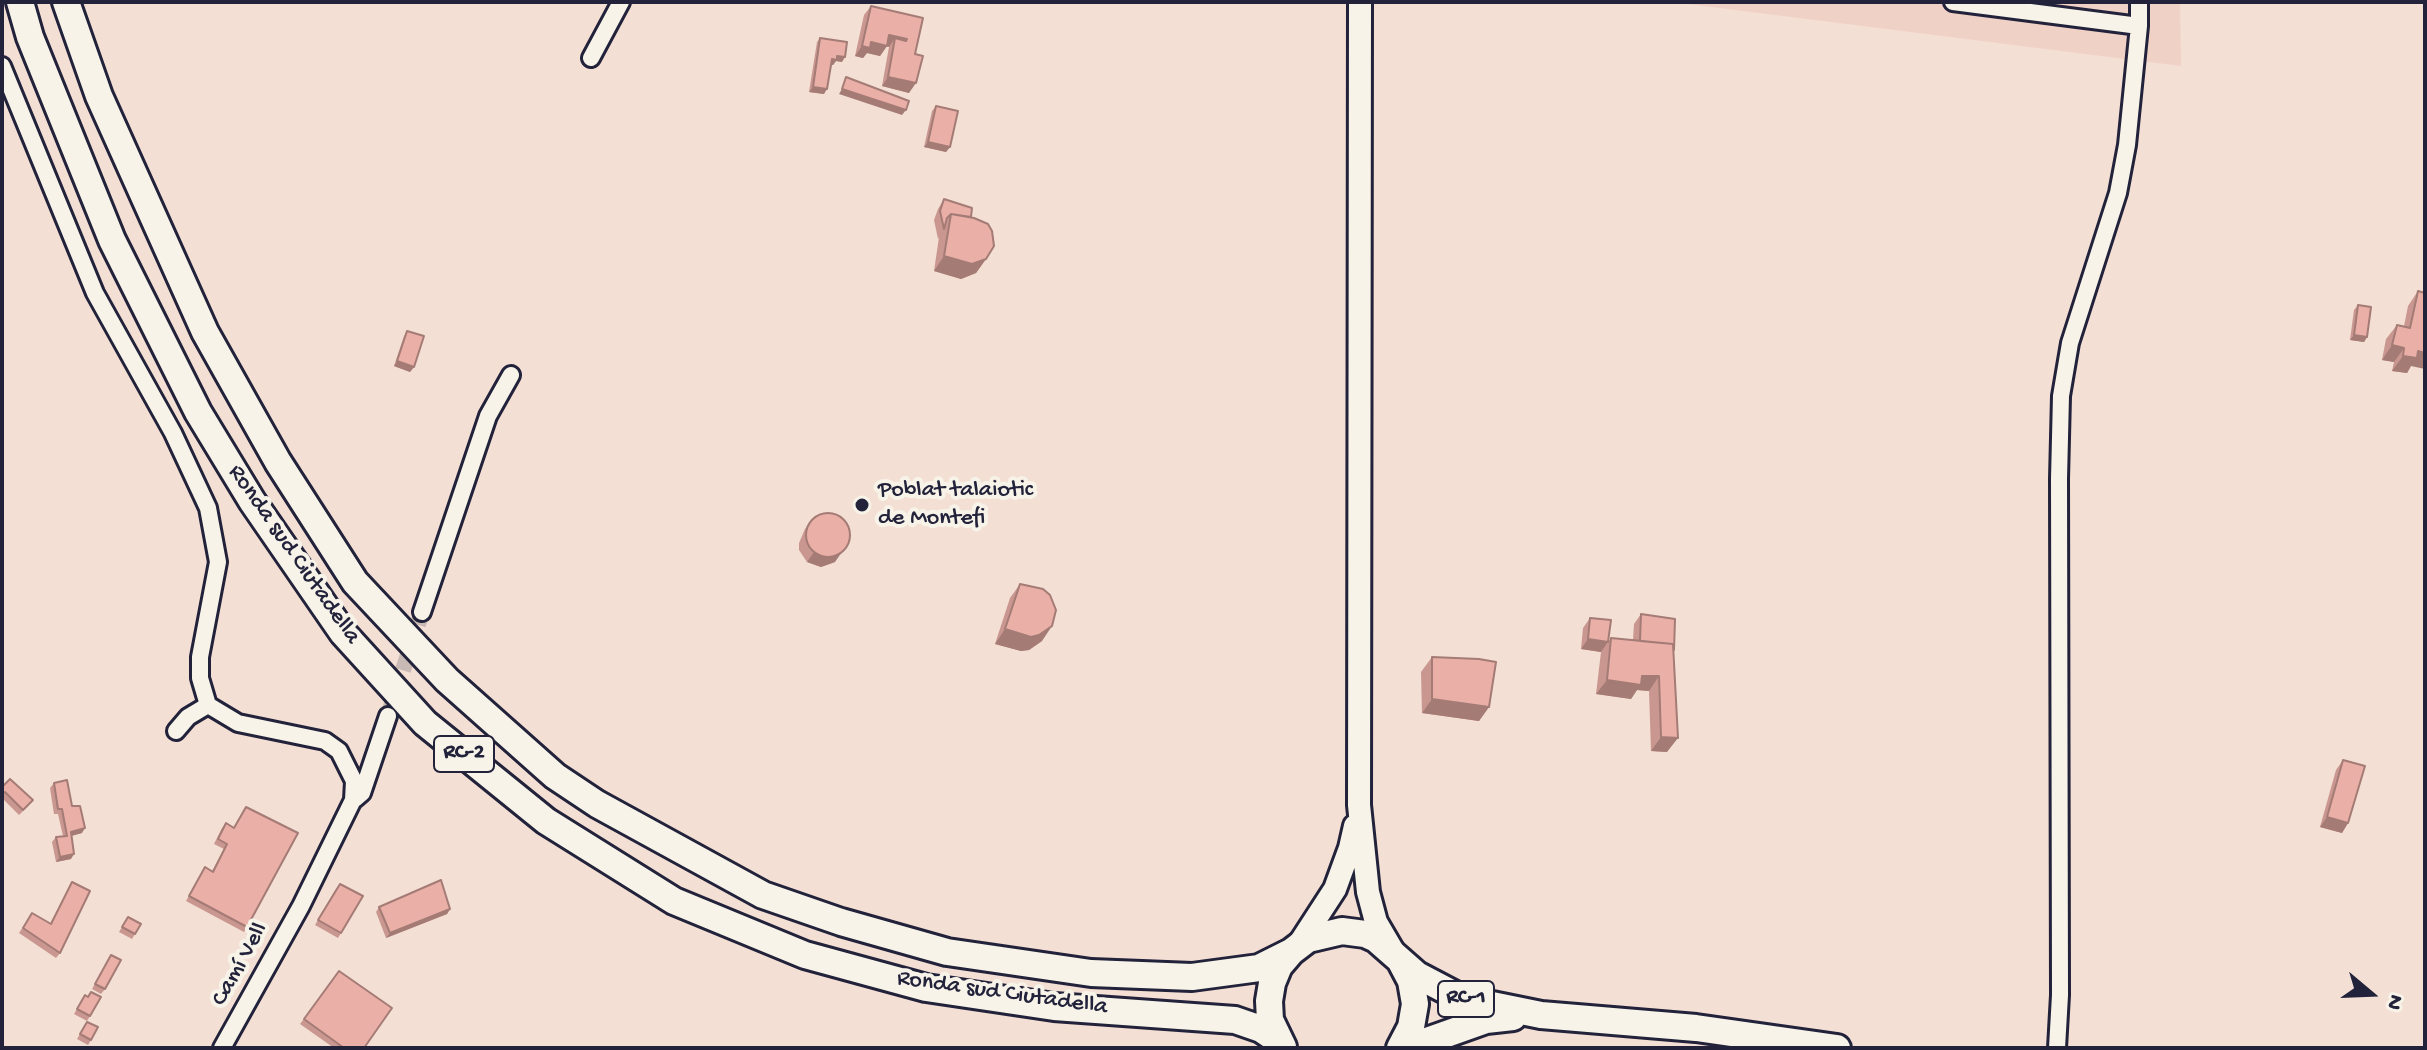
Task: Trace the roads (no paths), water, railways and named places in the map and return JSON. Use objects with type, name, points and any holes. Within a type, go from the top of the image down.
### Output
[{"type":"main road","name":"Ronda sud Ciutadella","points":[[20,2],[30,37],[112,240],[198,412],[252,501],[343,633],[437,733],[546,821],[674,901],[805,955],[940,990],[1054,1007],[1235,1020],[1261,1029],[1281,1044]]},
{"type":"main road","name":"Ronda sud Ciutadella","points":[[66,2],[99,96],[205,332],[287,475],[355,582],[447,680],[555,776],[597,804],[763,895],[841,922],[947,952],[1091,973],[1192,977],[1226,975],[1259,968],[1319,935],[1353,932],[1376,939],[1397,956]]},
{"type":"main road","points":[[1360,2],[1359,805],[1368,892],[1376,922],[1411,981],[1415,1004],[1411,1027],[1400,1048]]},
{"type":"main road","points":[[1281,1044],[1270,1020],[1272,983],[1279,966],[1318,919],[1335,889],[1350,848],[1359,805]]},
{"type":"main road","name":"RC-1","points":[[1397,956],[1417,975],[1457,996],[1541,1015],[1696,1028],[1837,1048]]},
{"type":"main road","name":"RC-1","points":[[1407,1048],[1486,1020],[1541,1015]]},
{"type":"street","points":[[591,58],[621,2]]},
{"type":"street","points":[[1953,2],[2139,26]]},
{"type":"street","points":[[2057,1048],[2061,965],[2061,396],[2070,343],[2118,193],[2127,145],[2139,2]]},
{"type":"street","points":[[2,66],[95,293],[173,433],[208,508],[218,562],[200,657],[200,678],[208,705],[238,723],[304,734],[325,741],[339,751],[350,769],[354,781],[353,800]]},
{"type":"street","points":[[422,612],[488,416],[511,375]]},
{"type":"street","points":[[176,731],[188,717],[208,705]]},
{"type":"street","name":"Camí Vell","points":[[222,1048],[301,906],[353,800],[362,793],[388,716]]},
{"type":"tunnel","points":[[388,716],[422,612]]},
{"type":"place","name":"Poblat talaiotic de Montefi","points":[[862,505]]}]
